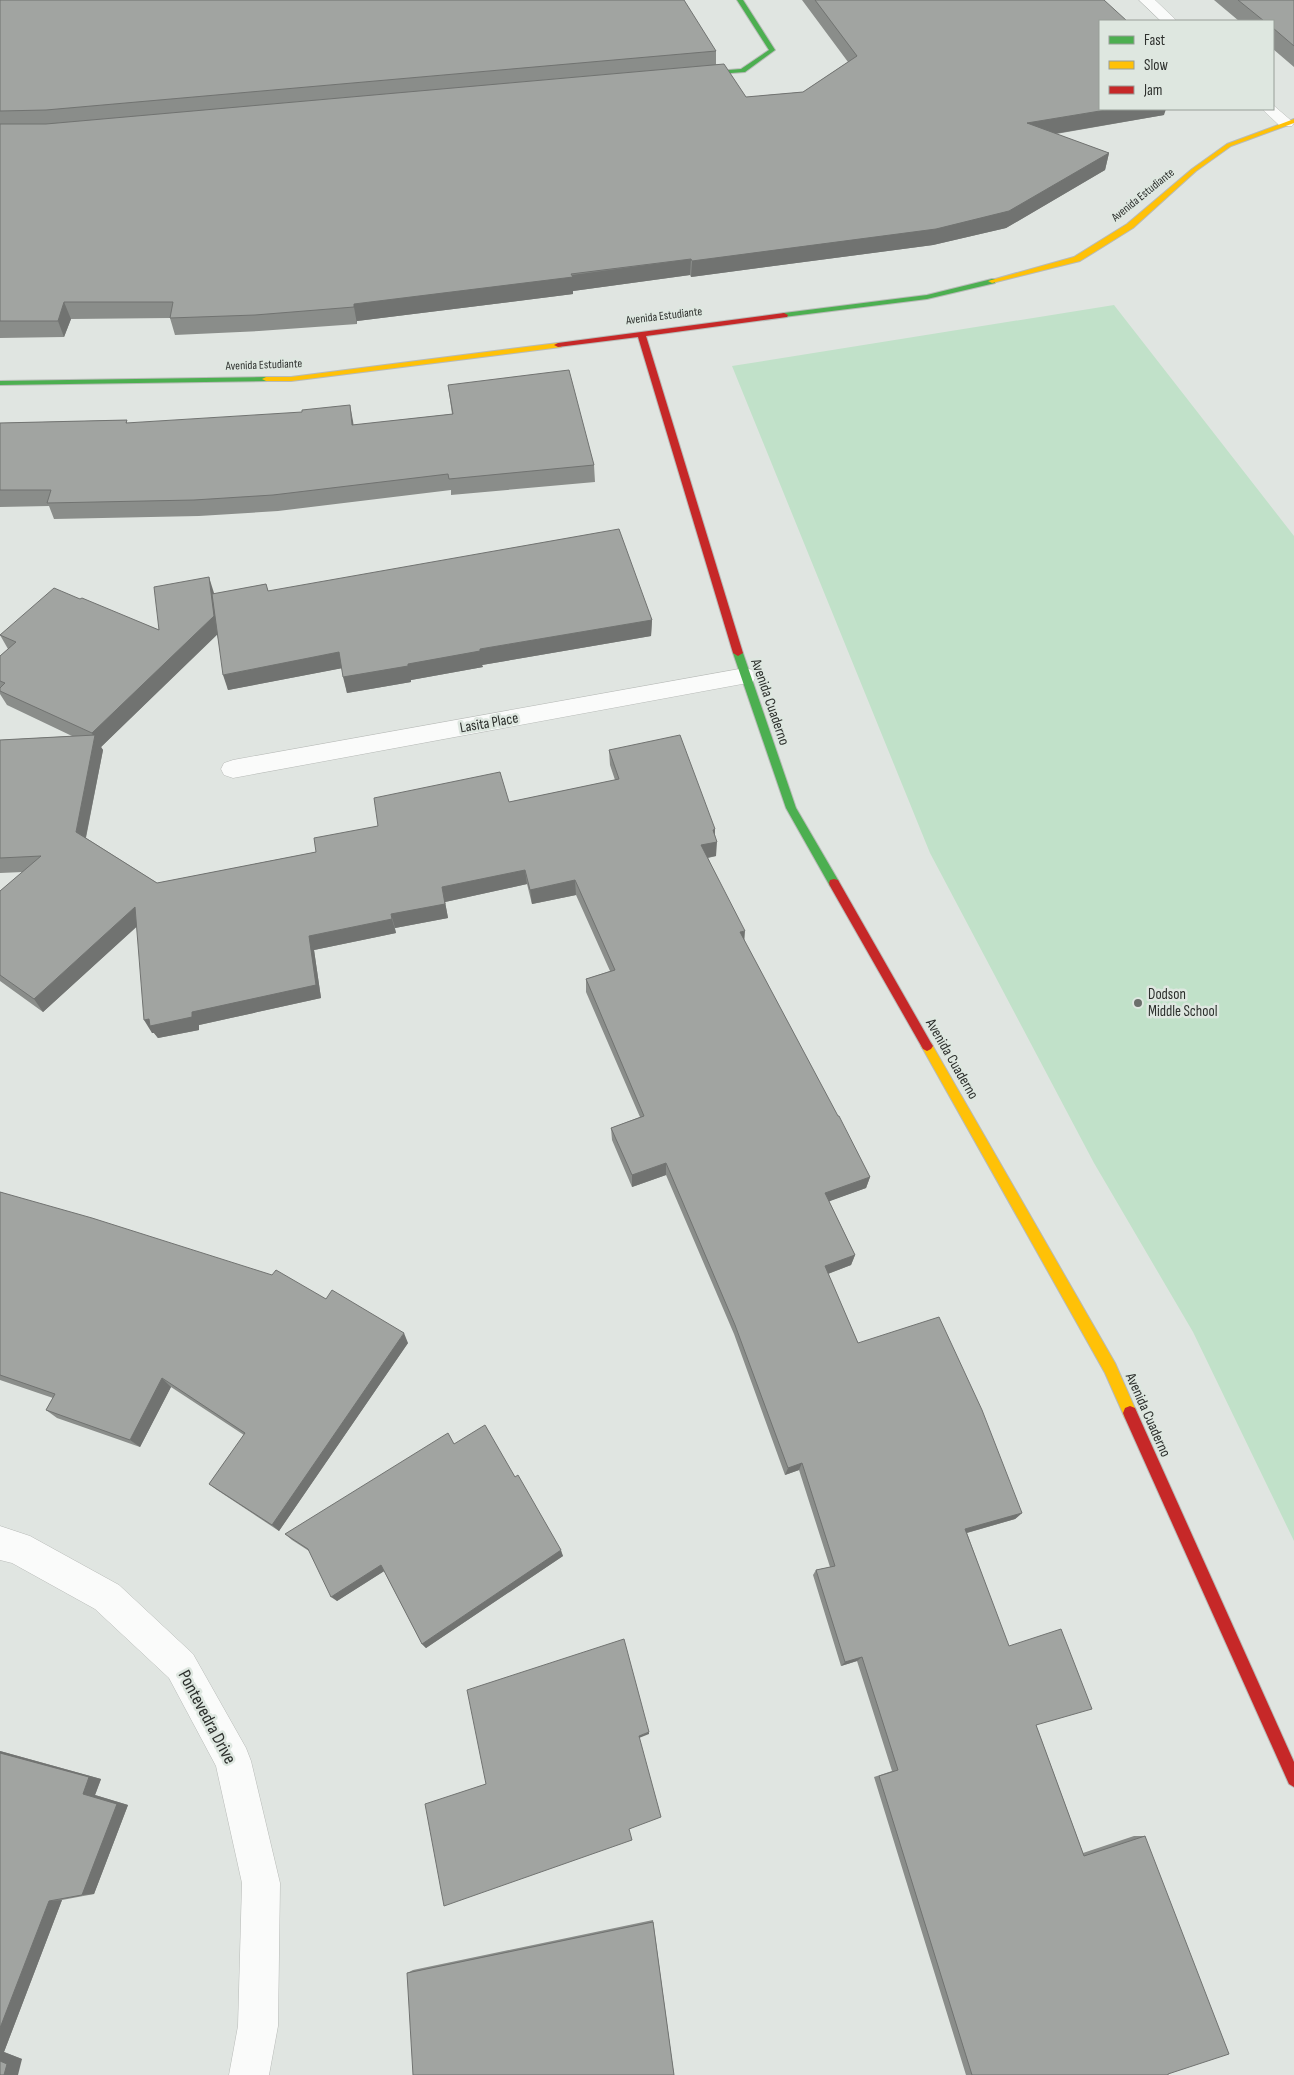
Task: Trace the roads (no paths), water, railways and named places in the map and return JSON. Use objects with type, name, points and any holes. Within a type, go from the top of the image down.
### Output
[{"type":"street","points":[[683,76],[743,71],[772,50],[740,0]]},
{"type":"street","points":[[1146,0],[1169,20]]},
{"type":"street","points":[[1272,110],[1290,122]]},
{"type":"street","name":"Avenida Estudiante","points":[[0,383],[291,380],[927,296],[1077,259],[1130,226],[1194,170],[1229,145],[1290,122]]},
{"type":"street","name":"Avenida Cuaderno","points":[[640,333],[745,676],[791,808],[1110,1368],[1294,1779]]},
{"type":"street","name":"Lasita Place","points":[[233,769],[745,676]]},
{"type":"street","name":"Pontevedra Drive","points":[[0,1543],[18,1548],[107,1597],[181,1666],[233,1761],[261,1883],[258,2026],[249,2075]]},
{"type":"place","name":"Dodson Middle School","points":[[1138,1003]]}]
